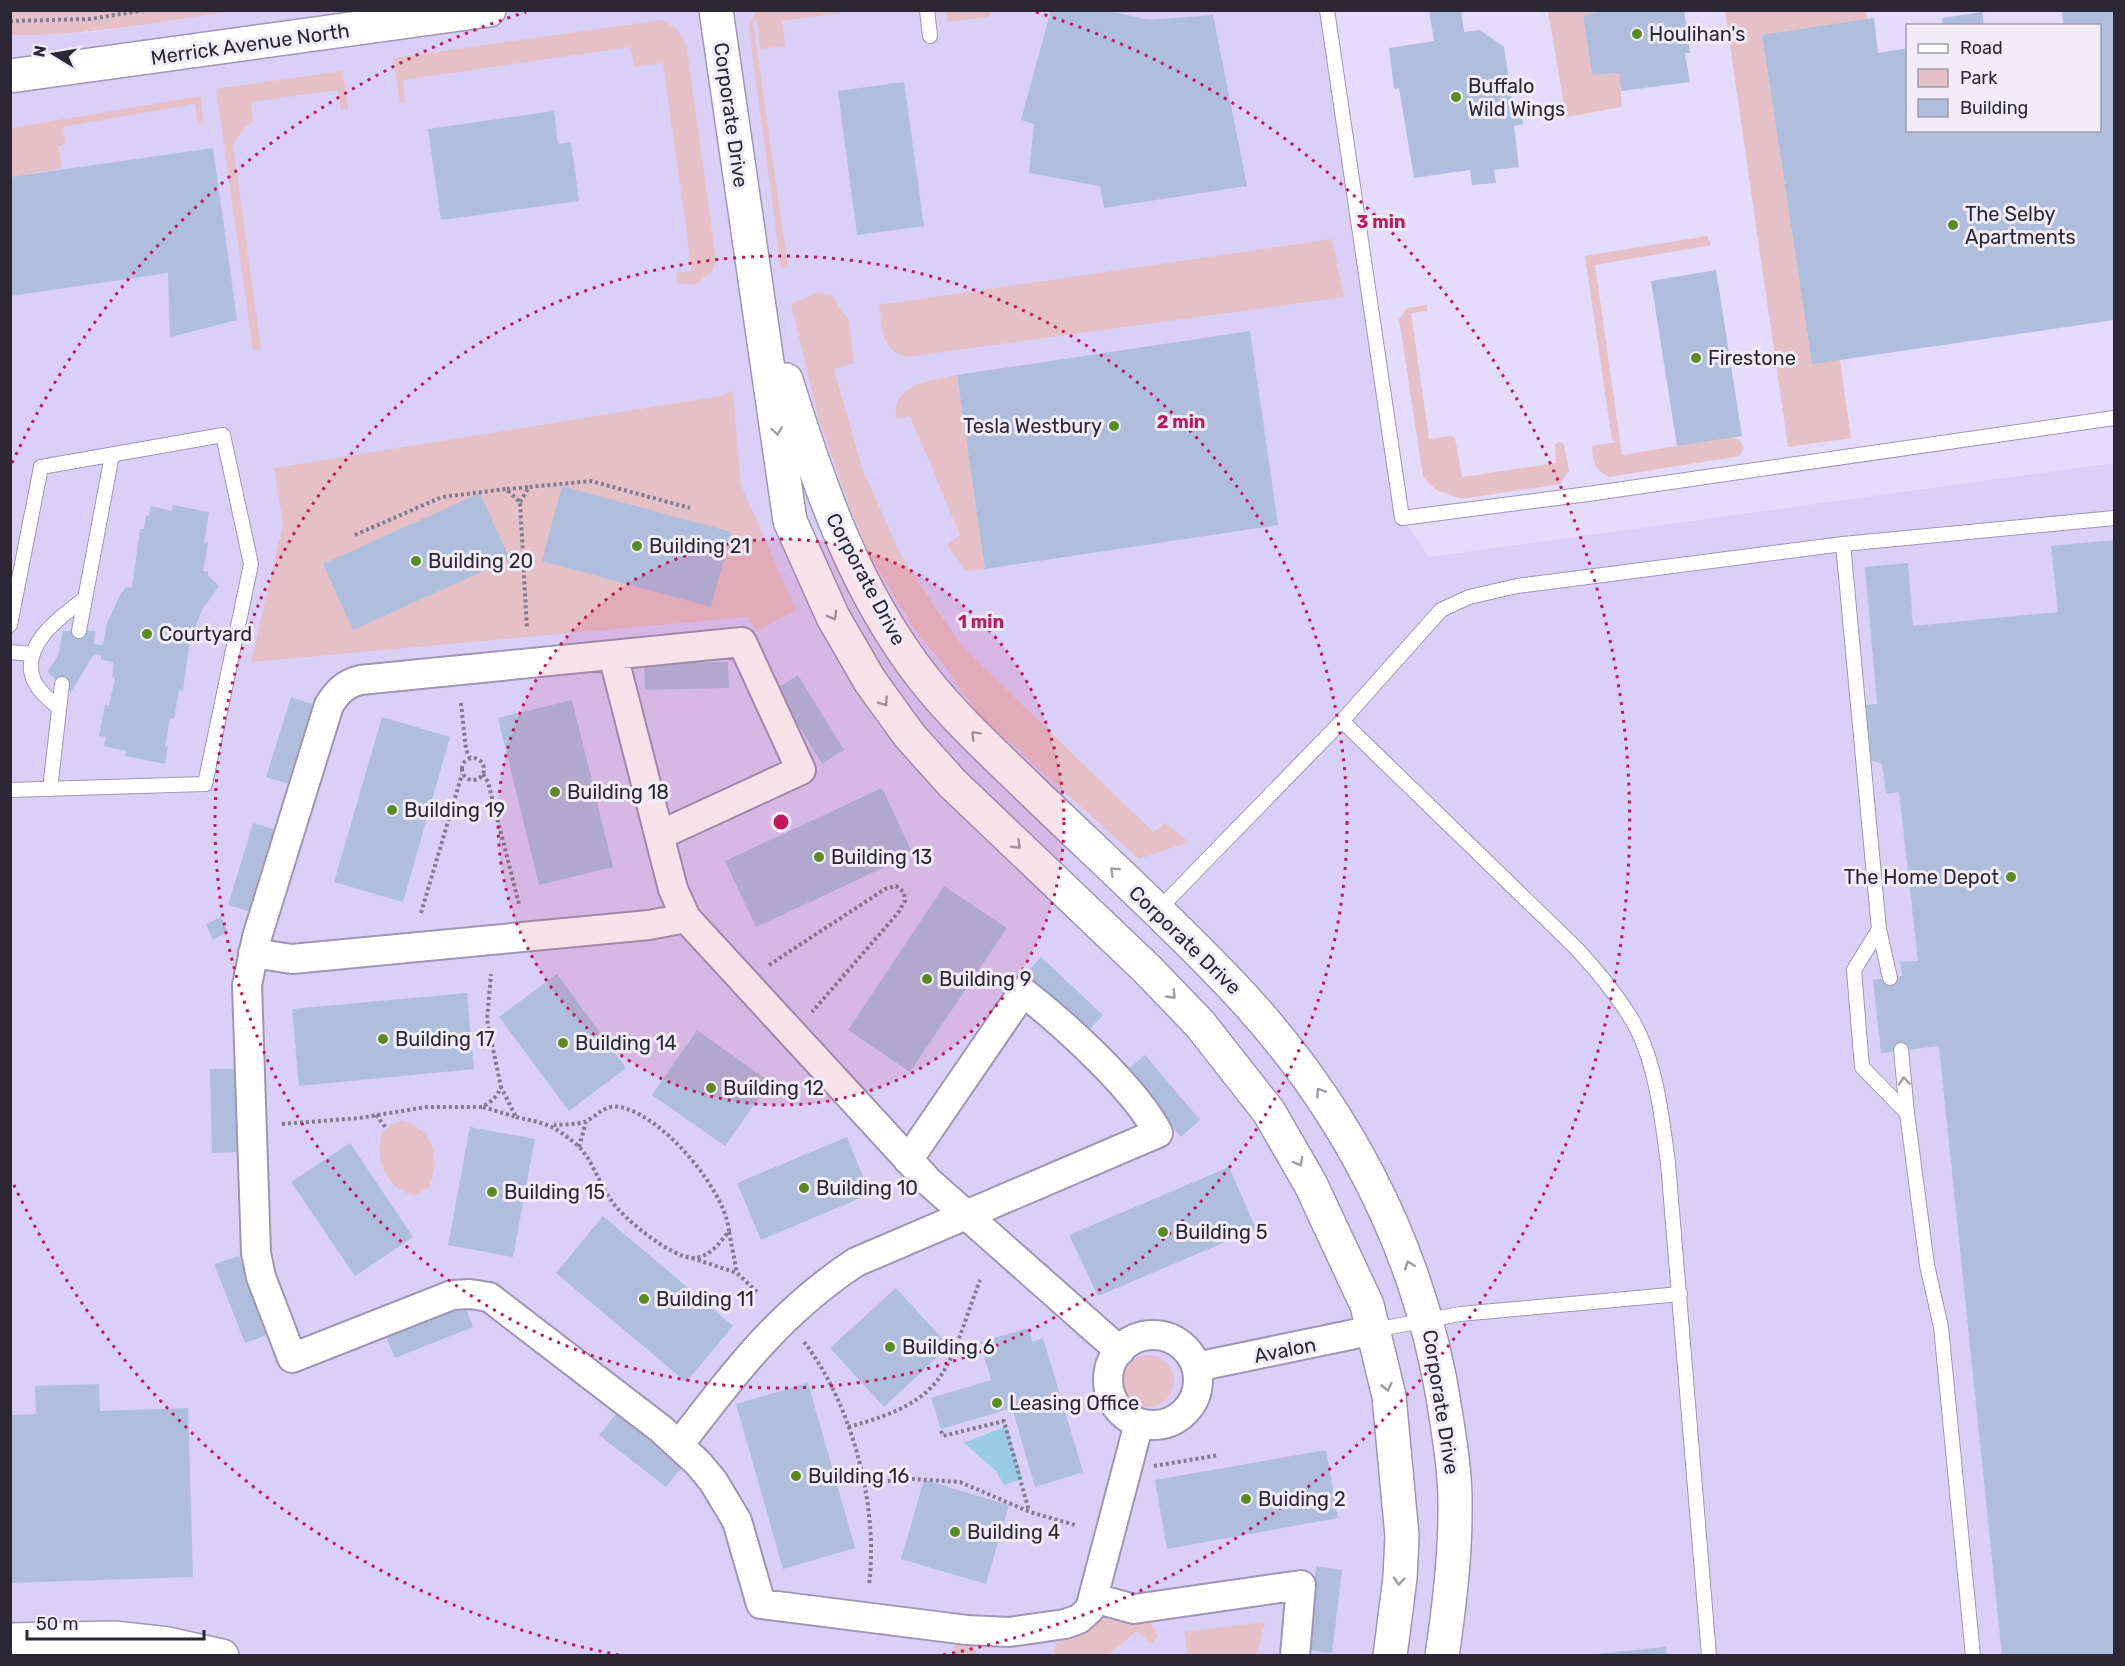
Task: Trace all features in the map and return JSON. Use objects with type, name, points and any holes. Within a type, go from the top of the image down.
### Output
[{"type":"main road","name":"Merrick Avenue North","points":[[10,76],[489,10]]},
{"type":"main road","name":"Corporate Drive","points":[[716,10],[790,520],[816,584],[870,681],[929,760],[1147,969],[1200,1024],[1269,1112],[1327,1216],[1359,1284],[1374,1330],[1389,1396],[1400,1494],[1400,1578],[1390,1656]]},
{"type":"main road","name":"Corporate Drive","points":[[757,290],[819,486],[849,554],[903,650],[929,685],[970,731],[1214,967],[1265,1020],[1325,1098],[1380,1194],[1398,1234],[1428,1320],[1436,1353],[1451,1449],[1455,1513],[1442,1656]]},
{"type":"main road","points":[[1147,969],[1144,936],[1149,919],[1156,912]]},
{"type":"main road","points":[[10,1640],[114,1638],[168,1644],[222,1656]]},
{"type":"street","points":[[660,835],[801,770],[742,642],[360,680],[342,689],[329,705],[253,953],[246,999],[255,1247],[261,1277],[292,1358],[452,1295],[479,1295],[497,1302],[679,1445],[713,1481],[737,1521],[761,1604],[967,1630],[1022,1632],[1073,1622],[1090,1609],[1139,1423]]},
{"type":"street","points":[[614,655],[673,889],[686,918],[908,1160],[967,1217],[1120,1351]]},
{"type":"street","points":[[253,953],[292,959],[649,925],[686,918]]},
{"type":"street","points":[[679,1445],[755,1347],[812,1292],[863,1258],[967,1217],[1158,1133],[1134,1097],[1054,1017],[1023,992],[908,1160]]},
{"type":"street","name":"Avalon","points":[[1196,1367],[1374,1330]]},
{"type":"street","points":[[1148,1336],[1169,1338],[1186,1350],[1196,1367],[1197,1386],[1194,1397],[1183,1413],[1166,1423],[1150,1425],[1139,1423],[1123,1414],[1111,1398],[1108,1389],[1110,1370],[1120,1351],[1138,1338],[1148,1336]]},
{"type":"street","points":[[1094,1598],[1134,1609],[1301,1585],[1294,1656]]},
{"type":"street","points":[[1022,1632],[1037,1656]]},
{"type":"lane","points":[[927,10],[930,36]]},
{"type":"lane","points":[[1327,10],[1402,518],[2115,418]]},
{"type":"lane","points":[[10,625],[41,467],[224,435],[251,564],[205,783],[10,790]]},
{"type":"lane","points":[[79,631],[112,455]]},
{"type":"lane","points":[[1156,912],[1342,721],[1441,610],[1470,597],[1517,586],[1843,544],[2115,518]]},
{"type":"lane","points":[[1843,544],[1879,929],[1890,978]]},
{"type":"lane","points":[[59,708],[42,692],[34,680],[33,654],[38,642],[47,631],[83,600]]},
{"type":"lane","points":[[10,652],[33,654]]},
{"type":"lane","points":[[50,789],[62,684]]},
{"type":"lane","points":[[1342,721],[1576,948],[1595,969],[1637,1029],[1656,1089],[1663,1125],[1680,1294],[1709,1656]]},
{"type":"lane","points":[[1879,929],[1854,970],[1862,1067],[1907,1113]]},
{"type":"lane","points":[[1901,1050],[1927,1265],[1941,1327],[1973,1656]]},
{"type":"lane","points":[[1374,1330],[1460,1314],[1680,1294]]},
{"type":"path","points":[[10,21],[90,18],[145,10]]},
{"type":"path","points":[[355,535],[442,497],[591,481],[690,508]]},
{"type":"path","points":[[527,629],[520,502],[529,487]]},
{"type":"path","points":[[506,489],[520,502]]},
{"type":"path","points":[[461,703],[466,750],[470,758]]},
{"type":"path","points":[[420,913],[464,763],[470,758],[478,759],[484,764],[483,774],[488,782],[519,904]]},
{"type":"path","points":[[462,774],[471,780],[478,779],[483,774]]},
{"type":"path","points":[[769,964],[885,889],[896,886],[904,892],[905,901],[898,913],[812,1012]]},
{"type":"path","points":[[491,974],[487,1020],[501,1087],[516,1117]]},
{"type":"path","points":[[482,1107],[497,1096],[501,1087]]},
{"type":"path","points":[[282,1124],[376,1115],[427,1107],[482,1107],[554,1125],[586,1121],[608,1107],[620,1107],[663,1132],[683,1147],[708,1181],[728,1221],[737,1273]]},
{"type":"path","points":[[376,1115],[387,1128]]},
{"type":"path","points":[[579,1147],[586,1121]]},
{"type":"path","points":[[554,1125],[579,1147],[611,1202],[626,1217],[676,1253],[737,1273],[758,1293]]},
{"type":"path","points":[[691,1258],[711,1251],[729,1231]]},
{"type":"path","points":[[848,1427],[884,1417],[908,1406],[923,1397],[940,1380],[948,1366],[980,1280]]},
{"type":"path","points":[[804,1341],[821,1364],[834,1388],[864,1483],[871,1525],[872,1564],[869,1585]]},
{"type":"path","points":[[941,1431],[943,1436],[1004,1421],[1030,1512]]},
{"type":"path","points":[[1147,1467],[1220,1455]]},
{"type":"path","points":[[864,1483],[886,1479],[943,1479],[981,1489],[995,1499],[1030,1512],[1075,1524]]},
{"type":"shaded area","points":[[233,10],[1327,11],[1402,518],[1429,557],[2114,463],[2114,1655],[222,1656],[11,1640],[10,35],[96,32]]},
{"type":"green space","points":[[11,10],[233,11],[94,31],[11,35]]},
{"type":"green space","points":[[946,10],[993,11],[989,17],[947,22]]},
{"type":"green space","points":[[757,11],[852,11],[782,21],[785,46],[760,49],[757,19],[753,22],[788,268],[781,268],[749,30],[750,21]]},
{"type":"green space","points":[[1548,11],[1607,11],[1583,15],[1592,75],[1619,73],[1622,107],[1566,117]]},
{"type":"green space","points":[[1725,11],[1865,11],[1868,19],[1762,36],[1812,363],[1840,360],[1851,438],[1788,447]]},
{"type":"green space","points":[[662,20],[677,29],[686,43],[716,259],[713,271],[694,285],[677,283],[676,273],[692,271],[663,63],[634,67],[630,47],[403,80],[405,102],[400,102],[393,58]]},
{"type":"green space","points":[[343,71],[348,109],[341,110],[338,90],[251,102],[253,121],[243,129],[233,145],[261,349],[253,350],[216,89]]},
{"type":"green space","points":[[200,96],[204,124],[198,125],[195,104],[63,127],[65,144],[58,146],[62,168],[11,177],[11,128]]},
{"type":"green space","points":[[1707,236],[1711,245],[1595,265],[1622,455],[1733,437],[1740,440],[1744,448],[1740,456],[1609,477],[1597,468],[1592,452],[1592,446],[1618,442],[1612,440],[1585,256]]},
{"type":"green space","points":[[1332,239],[1344,297],[906,357],[891,348],[882,330],[879,305]]},
{"type":"green space","points":[[818,293],[832,295],[849,321],[854,363],[834,369],[863,471],[901,555],[935,607],[961,645],[1153,832],[1165,823],[1189,842],[1139,859],[978,714],[944,665],[915,630],[868,553],[819,420],[791,304]]},
{"type":"green space","points":[[1427,305],[1427,311],[1411,313],[1429,439],[1452,436],[1455,438],[1462,477],[1556,463],[1555,444],[1559,442],[1564,444],[1569,471],[1560,484],[1461,499],[1436,490],[1423,477],[1399,319],[1407,308]]},
{"type":"green space","points":[[957,375],[985,569],[965,571],[947,545],[960,535],[910,416],[897,419],[896,407],[899,398],[915,386]]},
{"type":"green space","points":[[733,391],[741,485],[796,610],[757,631],[748,617],[251,662],[283,524],[274,468],[721,396]]},
{"type":"green space","points":[[402,1121],[413,1125],[428,1138],[434,1156],[433,1176],[429,1187],[415,1195],[405,1192],[390,1180],[385,1172],[380,1153],[382,1133],[392,1124]]},
{"type":"green space","points":[[1143,1355],[1153,1355],[1167,1362],[1174,1381],[1167,1400],[1153,1407],[1143,1407],[1133,1403],[1126,1396],[1122,1386],[1122,1376],[1126,1366],[1133,1359]]},
{"type":"green space","points":[[1102,1617],[1123,1623],[1150,1621],[1158,1636],[1151,1644],[1137,1631],[1108,1655],[1053,1656],[1056,1643]]},
{"type":"green space","points":[[1265,1622],[1257,1655],[1188,1655],[1184,1632]]},
{"type":"green space","points":[[955,1644],[974,1646],[977,1655],[953,1655]]},
{"type":"water","points":[[1006,1426],[1023,1479],[1004,1485],[996,1471],[964,1443]]},
{"type":"building","points":[[1051,10],[1105,10],[1149,20],[1213,15],[1247,186],[1104,208],[1100,186],[1029,173],[1034,124],[1021,120]]},
{"type":"building","name":"Buffalo Wild Wings","points":[[1429,10],[1461,10],[1464,32],[1480,30],[1504,47],[1513,106],[1520,106],[1523,124],[1514,126],[1519,167],[1494,170],[1496,183],[1472,185],[1470,170],[1414,178],[1399,88],[1394,89],[1389,48],[1434,41]]},
{"type":"building","name":"Houlihan's","points":[[1607,10],[1684,10],[1690,53],[1685,53],[1690,82],[1621,91],[1619,73],[1592,75],[1583,15]]},
{"type":"building","name":"The Selby Apartments","points":[[2062,10],[2114,10],[2114,320],[1812,364],[1762,35],[1874,18],[1878,53],[1906,48],[1906,132],[2101,132],[2101,24],[2061,24],[2063,23]]},
{"type":"building","points":[[1982,12],[1984,24],[1943,24],[1942,18]]},
{"type":"building","points":[[904,82],[924,226],[857,235],[838,91]]},
{"type":"building","points":[[554,111],[558,144],[571,142],[579,201],[441,220],[428,129]]},
{"type":"building","points":[[213,148],[237,320],[170,337],[168,273],[10,296],[10,177]]},
{"type":"building","name":"Firestone","points":[[1716,270],[1742,436],[1677,446],[1651,281]]},
{"type":"building","name":"Tesla Westbury","points":[[1250,331],[1278,525],[985,569],[957,375]]},
{"type":"building","name":"Building 21","points":[[562,486],[731,532],[711,607],[542,561]]},
{"type":"building","name":"Building 20","points":[[480,493],[510,559],[353,630],[323,564]]},
{"type":"building","name":"Courtyard","points":[[173,505],[209,512],[204,542],[208,543],[203,571],[208,572],[208,576],[219,586],[202,610],[194,631],[191,631],[183,691],[179,690],[174,719],[170,718],[165,746],[168,747],[165,764],[125,756],[126,751],[104,746],[106,737],[99,736],[105,705],[109,706],[115,678],[112,677],[114,662],[101,660],[101,655],[94,654],[71,692],[47,672],[58,656],[63,631],[95,631],[94,644],[103,645],[107,623],[119,597],[126,587],[132,588],[140,529],[144,529],[146,515],[149,516],[151,506],[172,511]]},
{"type":"building","points":[[2114,540],[2114,1656],[2002,1656],[1939,1046],[1881,1053],[1873,980],[1902,976],[1900,962],[1918,961],[1899,792],[1886,794],[1882,764],[1871,760],[1866,705],[1877,704],[1865,567],[1908,563],[1913,626],[2058,612],[2051,546]]},
{"type":"building","points":[[728,662],[729,688],[645,690],[644,663]]},
{"type":"building","points":[[798,675],[844,750],[822,764],[776,689]]},
{"type":"building","points":[[291,697],[315,705],[289,784],[266,777]]},
{"type":"building","name":"Building 18","points":[[572,700],[613,867],[539,885],[498,718]]},
{"type":"building","name":"Building 19","points":[[382,717],[450,737],[403,902],[334,882]]},
{"type":"building","name":"Building 13","points":[[882,788],[913,854],[756,927],[725,861]]},
{"type":"building","points":[[253,823],[276,830],[251,912],[228,905]]},
{"type":"building","name":"Building 9","points":[[944,886],[1007,928],[910,1072],[848,1030]]},
{"type":"building","points":[[221,917],[228,931],[213,940],[206,924]]},
{"type":"building","points":[[1041,957],[1103,1015],[1085,1034],[1023,976]]},
{"type":"building","name":"Building 14","points":[[557,974],[626,1068],[569,1111],[499,1017]]},
{"type":"building","name":"Building 17","points":[[467,993],[474,1069],[299,1086],[292,1009]]},
{"type":"building","name":"Building 12","points":[[697,1030],[770,1082],[725,1146],[652,1095]]},
{"type":"building","points":[[1145,1055],[1200,1120],[1181,1137],[1125,1072]]},
{"type":"building","points":[[210,1069],[235,1069],[238,1152],[212,1153]]},
{"type":"building","name":"Building 15","points":[[470,1127],[535,1139],[513,1257],[448,1245]]},
{"type":"building","name":"Building 10","points":[[847,1137],[870,1194],[761,1240],[737,1183]]},
{"type":"building","points":[[350,1143],[413,1237],[355,1276],[291,1182]]},
{"type":"building","name":"Building 5","points":[[1229,1167],[1256,1229],[1098,1296],[1069,1235]]},
{"type":"building","name":"Building 11","points":[[603,1216],[733,1326],[686,1382],[556,1273]]},
{"type":"building","points":[[239,1256],[269,1334],[245,1343],[214,1264]]},
{"type":"building","name":"Building 6","points":[[896,1288],[949,1346],[884,1407],[830,1348]]},
{"type":"building","points":[[464,1303],[473,1327],[395,1358],[385,1334]]},
{"type":"building","name":"Leasing Office","points":[[1029,1328],[1032,1342],[1043,1338],[1083,1472],[1035,1487],[1012,1408],[941,1429],[931,1398],[991,1380],[980,1342]]},
{"type":"building","name":"Building 16","points":[[808,1383],[855,1548],[783,1569],[736,1404]]},
{"type":"building","points":[[99,1384],[100,1411],[188,1408],[193,1577],[10,1583],[10,1415],[36,1414],[35,1386]]},
{"type":"building","points":[[616,1414],[683,1466],[666,1487],[599,1435]]},
{"type":"building","name":"Buiding 2","points":[[1326,1450],[1338,1518],[1167,1549],[1155,1480]]},
{"type":"building","name":"Building 4","points":[[924,1480],[1009,1505],[986,1584],[901,1559]]},
{"type":"building","points":[[1316,1566],[1342,1570],[1332,1653],[1307,1650]]},
{"type":"building","points":[[1666,1647],[1667,1656],[1595,1656],[1595,1654]]},
{"type":"place","name":"Houlihan's","points":[[1637,34]]},
{"type":"place","name":"Buffalo Wild Wings","points":[[1456,97]]},
{"type":"place","name":"The Selby Apartments","points":[[1953,225]]},
{"type":"place","name":"Firestone","points":[[1696,358]]},
{"type":"place","name":"Tesla Westbury","points":[[1114,426]]},
{"type":"place","name":"Building 21","points":[[637,546]]},
{"type":"place","name":"Building 20","points":[[416,561]]},
{"type":"place","name":"Courtyard","points":[[147,634]]},
{"type":"place","name":"Building 18","points":[[555,792]]},
{"type":"place","name":"Building 19","points":[[392,810]]},
{"type":"place","name":"Building 13","points":[[819,857]]},
{"type":"place","name":"The Home Depot","points":[[2011,877]]},
{"type":"place","name":"Building 9","points":[[927,979]]},
{"type":"place","name":"Building 17","points":[[383,1039]]},
{"type":"place","name":"Building 14","points":[[563,1043]]},
{"type":"place","name":"Building 12","points":[[711,1088]]},
{"type":"place","name":"Building 10","points":[[804,1188]]},
{"type":"place","name":"Building 15","points":[[492,1192]]},
{"type":"place","name":"Building 5","points":[[1163,1232]]},
{"type":"place","name":"Building 11","points":[[644,1299]]},
{"type":"place","name":"Building 6","points":[[890,1347]]},
{"type":"place","name":"Leasing Office","points":[[997,1403]]},
{"type":"place","name":"Building 16","points":[[796,1476]]},
{"type":"place","name":"Buiding 2","points":[[1246,1499]]},
{"type":"place","name":"Building 4","points":[[955,1532]]}]
